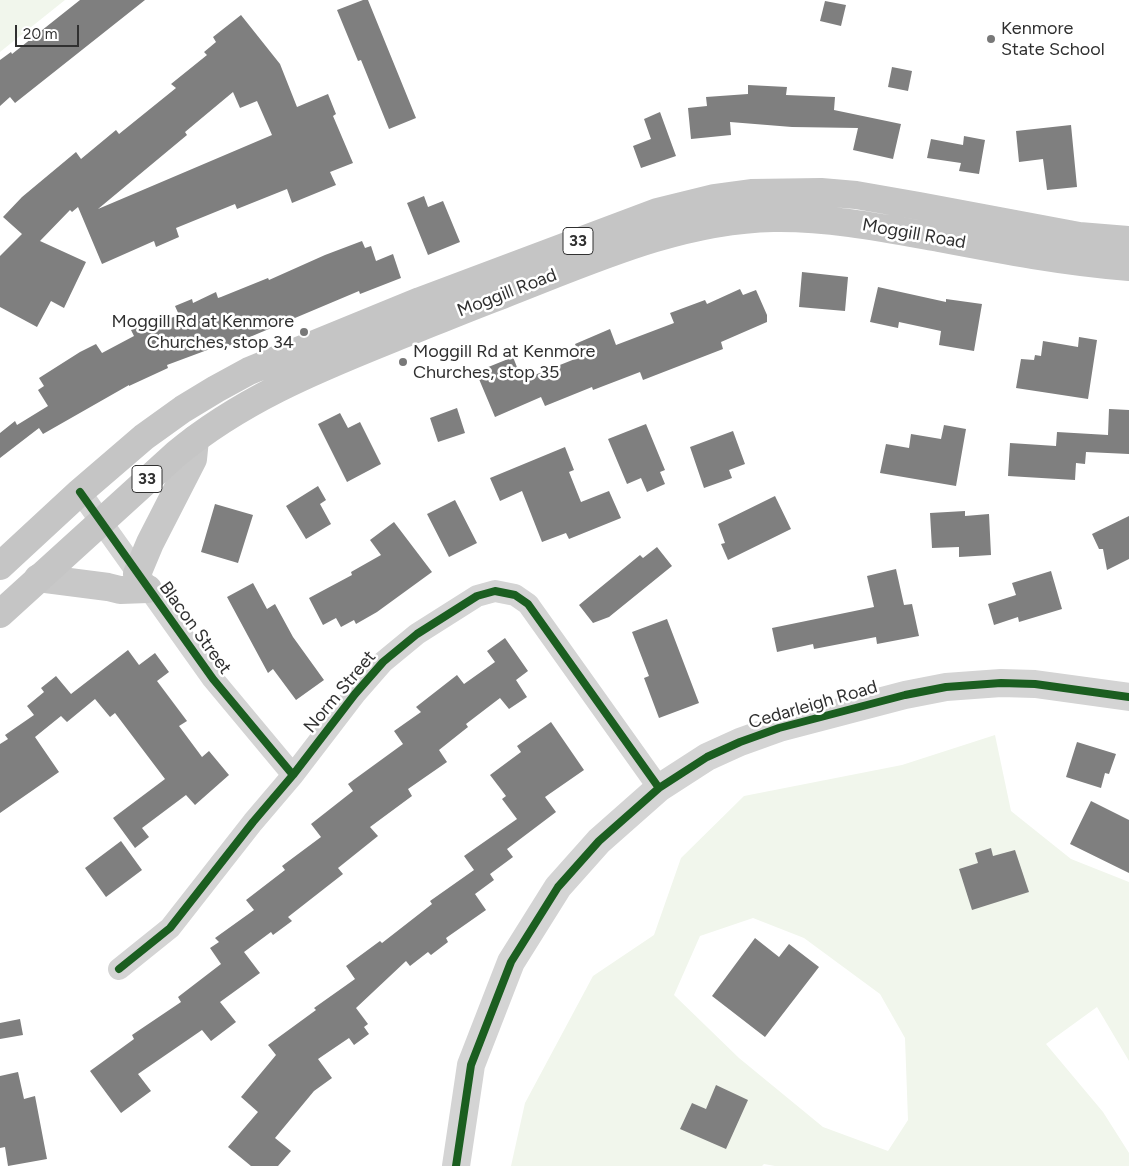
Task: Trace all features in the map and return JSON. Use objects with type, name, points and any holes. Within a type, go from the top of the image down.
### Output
[{"type":"highway","name":"Moggill Road","points":[[0,566],[80,492],[144,437],[183,409],[250,371],[411,305],[656,212],[688,204],[751,193],[821,192],[901,202],[1079,236],[1129,240]]},
{"type":"highway","name":"Moggill Road","points":[[0,614],[100,521],[195,439],[250,402],[313,371],[356,353],[626,247],[662,235],[729,220],[811,218],[855,223],[1068,261],[1129,267]]},
{"type":"main road","points":[[38,578],[120,590],[143,582],[150,543],[193,459],[195,439]]},
{"type":"street","name":"Blacon Street","points":[[80,492],[213,679],[293,775]]},
{"type":"street","name":"Norm Street","points":[[119,969],[170,928],[253,822],[293,775],[355,694],[383,662],[417,634],[477,596],[496,591],[515,595],[528,604],[659,788]]},
{"type":"street","name":"Cedarleigh Road","points":[[456,1166],[470,1065],[511,962],[558,887],[599,842],[659,788],[707,757],[740,742],[779,728],[913,693],[946,687],[1001,683],[1034,684],[1129,697]]},
{"type":"shaded area","points":[[0,0],[65,0],[0,52]]},
{"type":"shaded area","points":[[995,735],[1011,811],[1071,859],[1129,882],[1129,1061],[1097,1007],[1046,1044],[1103,1112],[1129,1153],[1129,1166],[775,1166],[764,1164],[762,1166],[511,1166],[525,1103],[593,976],[654,935],[681,858],[744,796],[902,765]],"holes":[[[753,918],[804,938],[880,994],[905,1038],[908,1120],[888,1151],[823,1127],[739,1058],[674,995],[700,936]]]},
{"type":"building","points":[[80,0],[145,0],[15,103],[10,97],[0,106],[0,60],[11,52],[12,54]]},
{"type":"building","points":[[363,0],[368,0],[416,118],[389,129],[361,60],[358,61],[337,10]]},
{"type":"building","points":[[825,1],[846,5],[841,26],[820,21]]},
{"type":"building","points":[[241,15],[280,64],[297,107],[328,94],[336,114],[333,116],[353,163],[330,172],[336,185],[292,203],[287,189],[237,209],[235,204],[176,228],[179,237],[156,247],[154,241],[102,264],[78,207],[72,212],[70,210],[40,241],[86,262],[64,308],[51,301],[37,327],[0,307],[0,256],[22,234],[3,217],[22,197],[76,152],[81,159],[116,130],[119,134],[176,88],[171,84],[207,55],[204,52],[216,42],[213,37]],"holes":[[[233,92],[240,108],[257,101],[272,135],[98,209],[187,135],[185,132]]]},
{"type":"building","points":[[892,67],[912,71],[908,91],[888,87]]},
{"type":"building","points":[[748,85],[787,87],[786,95],[835,97],[834,110],[901,124],[893,159],[853,150],[858,128],[792,127],[730,122],[731,135],[691,139],[688,108],[707,106],[706,97],[748,94]]},
{"type":"building","points":[[660,112],[676,156],[641,168],[633,146],[651,139],[644,119]]},
{"type":"building","points":[[1071,125],[1077,187],[1047,190],[1043,159],[1019,162],[1016,131]]},
{"type":"building","points":[[964,136],[985,140],[979,174],[959,171],[961,163],[927,158],[931,139],[963,145]]},
{"type":"building","points":[[424,196],[428,207],[443,201],[460,242],[428,255],[407,203]]},
{"type":"building","points":[[362,241],[365,248],[371,246],[376,261],[393,254],[401,278],[360,294],[359,291],[219,350],[218,346],[167,365],[168,368],[129,385],[43,434],[39,428],[0,458],[0,433],[15,421],[17,425],[48,406],[38,390],[44,386],[39,378],[80,352],[96,344],[102,353],[134,336],[131,330],[147,322],[149,326],[179,315],[175,306],[192,299],[193,303],[216,292],[218,298],[221,297],[268,278],[269,280]]},
{"type":"building","points":[[802,272],[848,277],[845,311],[799,307]]},
{"type":"building","points":[[878,287],[946,302],[946,299],[982,304],[974,351],[939,345],[941,331],[899,322],[898,328],[870,322]]},
{"type":"building","points":[[740,289],[743,295],[756,290],[767,315],[767,322],[721,342],[723,349],[643,380],[640,372],[593,390],[592,387],[545,406],[541,397],[495,417],[476,372],[513,357],[522,380],[580,357],[575,344],[610,329],[616,345],[674,323],[670,313],[705,300],[707,304]]},
{"type":"building","points":[[1079,337],[1097,340],[1088,399],[1016,388],[1021,359],[1034,360],[1035,355],[1041,356],[1043,341],[1078,347]]},
{"type":"building","points":[[457,408],[465,433],[438,442],[430,418]]},
{"type":"building","points":[[1109,409],[1129,410],[1129,454],[1086,452],[1085,464],[1076,463],[1075,480],[1008,476],[1010,443],[1056,446],[1057,432],[1108,435]]},
{"type":"building","points":[[340,413],[348,428],[360,422],[381,464],[347,482],[318,424]]},
{"type":"building","points":[[646,424],[665,470],[660,472],[665,484],[647,492],[641,478],[627,484],[608,439]]},
{"type":"building","points":[[944,425],[966,429],[956,486],[880,473],[886,444],[909,448],[911,434],[941,439]]},
{"type":"building","points":[[733,431],[745,464],[729,470],[732,478],[704,488],[690,447]]},
{"type":"building","points":[[565,447],[574,470],[569,472],[581,502],[609,491],[621,518],[569,539],[566,533],[542,542],[522,491],[500,501],[490,478]]},
{"type":"building","points":[[318,486],[326,500],[320,504],[331,524],[306,539],[286,506]]},
{"type":"building","points":[[775,496],[791,529],[728,560],[721,544],[725,543],[718,524]]},
{"type":"building","points":[[455,500],[477,543],[449,557],[427,514]]},
{"type":"building","points":[[215,504],[253,515],[238,563],[201,552]]},
{"type":"building","points":[[965,511],[965,516],[989,514],[991,555],[959,557],[959,547],[932,548],[930,513]]},
{"type":"building","points":[[1129,516],[1129,559],[1107,570],[1103,549],[1099,549],[1092,534]]},
{"type":"building","points":[[394,522],[432,572],[377,612],[356,624],[354,620],[341,627],[336,618],[323,625],[309,598],[352,575],[351,572],[381,555],[370,540]]},
{"type":"building","points":[[657,547],[672,566],[609,617],[593,623],[579,605],[640,555],[643,558]]},
{"type":"building","points":[[896,569],[904,605],[912,604],[919,636],[877,644],[876,637],[814,649],[813,644],[777,652],[772,628],[874,607],[867,576]]},
{"type":"building","points":[[1051,571],[1062,609],[1019,622],[1018,617],[994,625],[988,604],[1016,595],[1012,583]]},
{"type":"building","points":[[253,583],[267,609],[275,604],[293,637],[324,680],[296,700],[273,669],[268,673],[227,597]]},
{"type":"building","points":[[667,619],[699,703],[659,718],[644,678],[649,676],[632,632]]},
{"type":"building","points":[[505,638],[528,671],[516,680],[527,697],[509,709],[500,698],[466,724],[468,727],[439,750],[447,762],[408,789],[412,796],[370,827],[378,836],[338,868],[343,874],[288,917],[292,921],[273,935],[271,932],[244,952],[260,973],[220,1002],[236,1022],[211,1041],[202,1030],[138,1074],[151,1091],[121,1113],[90,1071],[134,1039],[132,1035],[181,1002],[178,997],[221,964],[210,948],[219,942],[215,938],[254,910],[246,900],[285,870],[282,866],[321,837],[311,824],[353,791],[348,784],[403,744],[394,731],[421,712],[416,707],[457,675],[464,684],[495,662],[487,651]]},
{"type":"building","points":[[128,650],[139,665],[155,653],[169,672],[157,681],[187,721],[179,726],[202,757],[209,751],[229,775],[195,805],[186,795],[142,828],[149,837],[135,848],[113,818],[165,779],[115,713],[110,717],[95,699],[67,722],[61,716],[35,737],[59,772],[0,813],[0,744],[8,739],[5,735],[34,715],[27,706],[44,692],[41,688],[56,676],[71,694]]},
{"type":"building","points":[[551,722],[584,770],[545,797],[556,812],[507,849],[513,857],[490,874],[494,880],[475,894],[486,910],[446,938],[448,942],[431,955],[428,952],[410,966],[406,961],[356,1008],[368,1024],[364,1027],[369,1034],[354,1045],[349,1038],[318,1059],[332,1078],[314,1091],[275,1138],[291,1151],[278,1166],[251,1166],[228,1147],[258,1112],[241,1097],[276,1055],[268,1045],[316,1010],[314,1008],[355,979],[346,966],[380,941],[382,943],[432,904],[430,901],[474,870],[464,856],[517,819],[502,799],[506,796],[490,775],[521,752],[517,746]]},
{"type":"building","points":[[1077,742],[1116,754],[1109,774],[1105,773],[1101,788],[1066,777]]},
{"type":"building","points":[[1091,801],[1129,820],[1129,873],[1070,844]]},
{"type":"building","points":[[121,841],[142,870],[106,897],[85,868]]},
{"type":"building","points":[[991,848],[993,856],[1015,850],[1029,892],[972,910],[959,869],[978,863],[975,853]]},
{"type":"building","points":[[755,938],[779,957],[789,944],[819,967],[765,1037],[712,996]]},
{"type":"building","points":[[20,1019],[23,1035],[0,1039],[0,1023]]},
{"type":"building","points":[[18,1072],[24,1099],[35,1096],[47,1159],[8,1166],[5,1147],[0,1148],[0,1076]]},
{"type":"building","points":[[716,1085],[748,1100],[726,1149],[680,1129],[692,1103],[706,1109]]},
{"type":"cycle path","points":[[80,492],[213,679],[293,775]]},
{"type":"cycle path","points":[[119,969],[170,928],[253,822],[293,775],[355,694],[383,662],[417,634],[477,596],[495,591],[515,595],[528,604],[659,788]]},
{"type":"cycle path","points":[[456,1166],[471,1065],[511,962],[558,887],[599,841],[659,788],[707,757],[740,742],[779,728],[905,695],[946,687],[1001,683],[1035,684],[1129,697]]},
{"type":"place","name":"Kenmore State School","points":[[991,39]]},
{"type":"place","name":"Moggill Rd at Kenmore Churches, stop 34","points":[[304,332]]},
{"type":"place","name":"Moggill Rd at Kenmore Churches, stop 35","points":[[403,362]]}]
